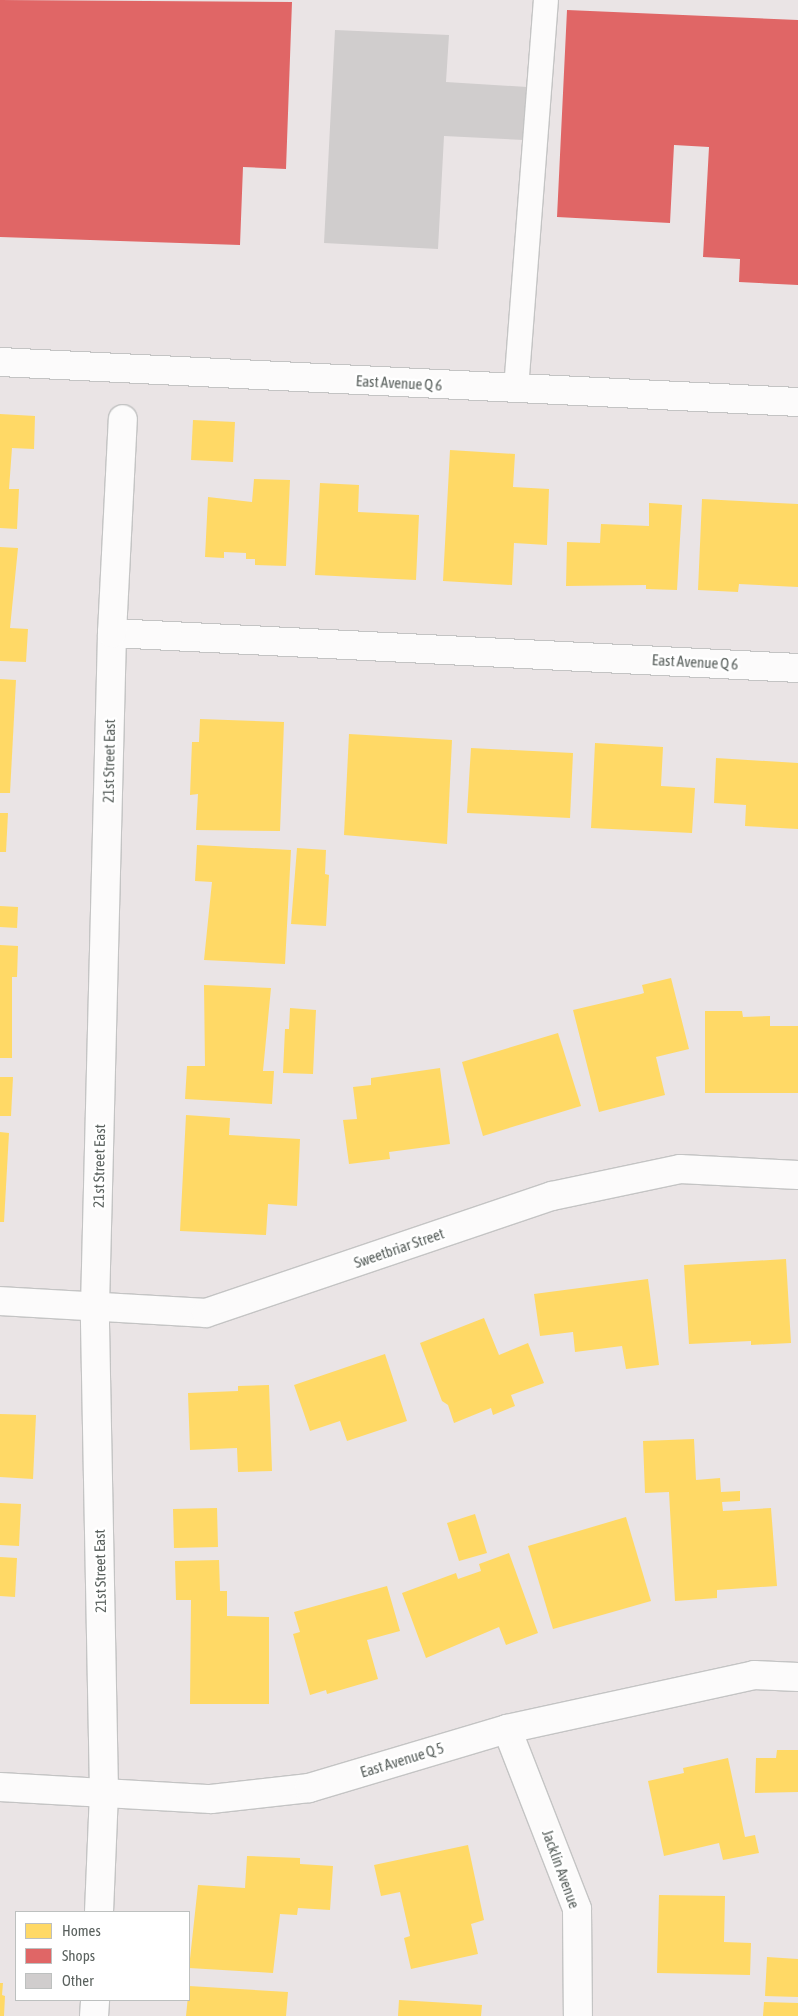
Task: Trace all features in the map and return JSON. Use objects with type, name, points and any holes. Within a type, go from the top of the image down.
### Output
[{"type":"street","name":"East Avenue Q 6","points":[[0,362],[798,402]]},
{"type":"street","name":"21st Street East","points":[[99,1911],[104,1792],[95,1306],[112,633],[123,419]]},
{"type":"street","name":"East Avenue Q 6","points":[[112,633],[798,668]]},
{"type":"street","name":"Sweetbriar Street","points":[[0,1301],[206,1313],[552,1196],[680,1169],[798,1175]]},
{"type":"street","name":"East Avenue Q 5","points":[[0,1787],[210,1798],[309,1788],[507,1729],[754,1675],[798,1677]]},
{"type":"street","name":"Jacklin Avenue","points":[[507,1729],[577,1908],[578,2016]]},
{"type":"street","points":[[94,2016],[95,2001]]},
{"type":"lane","points":[[516,389],[546,0]]},
{"type":"building: Homes","points":[[0,414],[35,416],[34,449],[12,448],[9,489],[19,489],[17,529],[0,528]]},
{"type":"building: Homes","points":[[193,420],[235,422],[233,462],[191,460]]},
{"type":"building: Homes","points":[[450,450],[515,454],[513,487],[549,489],[547,545],[514,543],[512,585],[443,581]]},
{"type":"building: Homes","points":[[254,479],[290,480],[286,566],[255,565],[255,559],[246,559],[246,553],[224,552],[224,558],[205,557],[208,497],[252,502]]},
{"type":"building: Homes","points":[[320,483],[359,485],[358,512],[419,515],[416,580],[315,575]]},
{"type":"building: Homes","points":[[702,499],[798,504],[798,587],[739,584],[738,592],[698,590]]},
{"type":"building: Homes","points":[[649,503],[682,505],[677,590],[646,589],[646,585],[566,586],[567,542],[600,543],[601,524],[649,526]]},
{"type":"building: Homes","points":[[0,547],[18,548],[10,628],[28,629],[26,662],[0,661]]},
{"type":"building: Homes","points":[[0,679],[16,680],[10,793],[0,793]]},
{"type":"building: Homes","points":[[200,719],[284,722],[280,831],[196,830],[198,794],[190,795],[192,742],[199,742]]},
{"type":"building: Homes","points":[[349,734],[452,740],[447,844],[344,835]]},
{"type":"building: Homes","points":[[595,743],[663,747],[661,786],[695,788],[692,833],[591,828]]},
{"type":"building: Homes","points":[[471,748],[573,753],[570,818],[467,813]]},
{"type":"building: Homes","points":[[716,758],[798,763],[798,829],[745,826],[746,805],[714,803]]},
{"type":"building: Homes","points":[[0,813],[8,813],[6,852],[0,852]]},
{"type":"building: Homes","points":[[197,845],[291,850],[285,964],[204,960],[212,882],[195,881]]},
{"type":"building: Homes","points":[[297,848],[326,850],[325,874],[329,875],[326,926],[291,924]]},
{"type":"building: Homes","points":[[0,906],[18,907],[17,928],[0,927]]},
{"type":"building: Homes","points":[[0,945],[18,946],[17,977],[12,977],[12,1058],[0,1058]]},
{"type":"building: Homes","points":[[671,978],[689,1049],[656,1057],[665,1095],[599,1112],[573,1010],[641,994],[644,993],[642,985]]},
{"type":"building: Homes","points":[[204,985],[271,988],[263,1071],[274,1071],[272,1104],[185,1099],[187,1066],[205,1066]]},
{"type":"building: Homes","points":[[290,1008],[316,1010],[313,1074],[283,1073],[285,1029],[289,1029]]},
{"type":"building: Homes","points":[[705,1011],[742,1011],[743,1017],[770,1016],[770,1026],[798,1026],[798,1093],[705,1093]]},
{"type":"building: Homes","points":[[558,1033],[581,1106],[483,1136],[462,1062]]},
{"type":"building: Homes","points":[[440,1068],[450,1144],[389,1152],[390,1159],[349,1164],[343,1120],[357,1119],[353,1087],[371,1085],[371,1078]]},
{"type":"building: Homes","points":[[0,1077],[13,1077],[11,1116],[0,1116]]},
{"type":"building: Homes","points":[[186,1115],[230,1118],[229,1135],[300,1139],[297,1206],[268,1204],[266,1235],[180,1231]]},
{"type":"building: Homes","points":[[0,1132],[9,1133],[4,1222],[0,1222]]},
{"type":"building: Homes","points":[[786,1259],[791,1343],[751,1345],[751,1341],[689,1344],[684,1265]]},
{"type":"building: Homes","points":[[648,1279],[659,1365],[626,1369],[622,1346],[575,1352],[573,1332],[540,1336],[534,1294]]},
{"type":"building: Homes","points":[[484,1318],[499,1355],[528,1343],[544,1383],[511,1395],[515,1406],[493,1415],[491,1408],[454,1423],[448,1405],[442,1401],[420,1343]]},
{"type":"building: Homes","points":[[385,1354],[407,1421],[347,1441],[340,1421],[310,1431],[294,1385]]},
{"type":"building: Homes","points":[[269,1385],[272,1471],[238,1472],[237,1448],[190,1450],[188,1393],[238,1391],[238,1386]]},
{"type":"building: Homes","points":[[0,1414],[36,1415],[33,1479],[0,1477]]},
{"type":"building: Homes","points":[[694,1439],[696,1480],[720,1478],[721,1492],[740,1491],[740,1501],[722,1502],[723,1511],[771,1508],[777,1586],[717,1590],[717,1598],[675,1601],[669,1492],[645,1493],[643,1441]]},
{"type":"building: Homes","points":[[0,1503],[21,1504],[19,1546],[0,1545]]},
{"type":"building: Homes","points":[[217,1508],[218,1547],[174,1548],[173,1509]]},
{"type":"building: Homes","points":[[475,1514],[487,1553],[459,1561],[447,1523]]},
{"type":"building: Homes","points":[[626,1517],[651,1601],[553,1629],[528,1546]]},
{"type":"building: Homes","points":[[509,1553],[538,1633],[506,1645],[499,1627],[426,1658],[402,1593],[456,1573],[458,1579],[481,1571],[479,1564]]},
{"type":"building: Homes","points":[[0,1557],[17,1558],[15,1597],[0,1596]]},
{"type":"building: Homes","points":[[219,1560],[220,1591],[227,1591],[227,1616],[269,1617],[269,1704],[190,1704],[191,1600],[176,1600],[175,1561]]},
{"type":"building: Homes","points":[[387,1586],[400,1631],[367,1640],[378,1679],[327,1694],[326,1690],[310,1695],[293,1634],[300,1632],[294,1612]]},
{"type":"building: Homes","points":[[777,1750],[798,1750],[798,1792],[755,1793],[756,1758],[776,1758]]},
{"type":"building: Homes","points":[[728,1758],[745,1837],[755,1835],[759,1853],[723,1860],[719,1843],[664,1856],[648,1781],[684,1773],[683,1768]]},
{"type":"building: Homes","points":[[468,1845],[484,1920],[471,1924],[478,1954],[411,1969],[404,1938],[410,1936],[400,1892],[381,1896],[374,1865]]},
{"type":"building: Homes","points":[[247,1856],[300,1858],[300,1864],[333,1866],[330,1910],[298,1908],[297,1915],[280,1914],[273,1973],[190,1968],[198,1885],[245,1888]]},
{"type":"building: Homes","points":[[659,1895],[725,1896],[724,1942],[751,1943],[750,1975],[657,1973]]},
{"type":"building: Homes","points":[[767,1957],[798,1959],[798,1997],[765,1996]]},
{"type":"building: Homes","points":[[0,1983],[3,1983],[2,1995],[5,1996],[4,2016],[0,2016]]},
{"type":"building: Homes","points":[[190,1986],[288,1992],[286,2016],[186,2016],[188,2001],[190,2001]]},
{"type":"building: Homes","points":[[399,2000],[482,2005],[481,2016],[398,2016]]},
{"type":"building: Homes","points":[[764,2002],[798,2003],[798,2016],[763,2016]]},
{"type":"building: Shops","points":[[0,0],[292,2],[286,169],[243,167],[240,245],[0,237]]},
{"type":"building: Shops","points":[[567,10],[798,20],[798,285],[739,282],[740,259],[703,257],[709,147],[674,145],[670,223],[557,217]]},
{"type":"building: Other","points":[[335,30],[449,35],[446,82],[527,87],[524,140],[444,136],[438,249],[324,243]]}]
